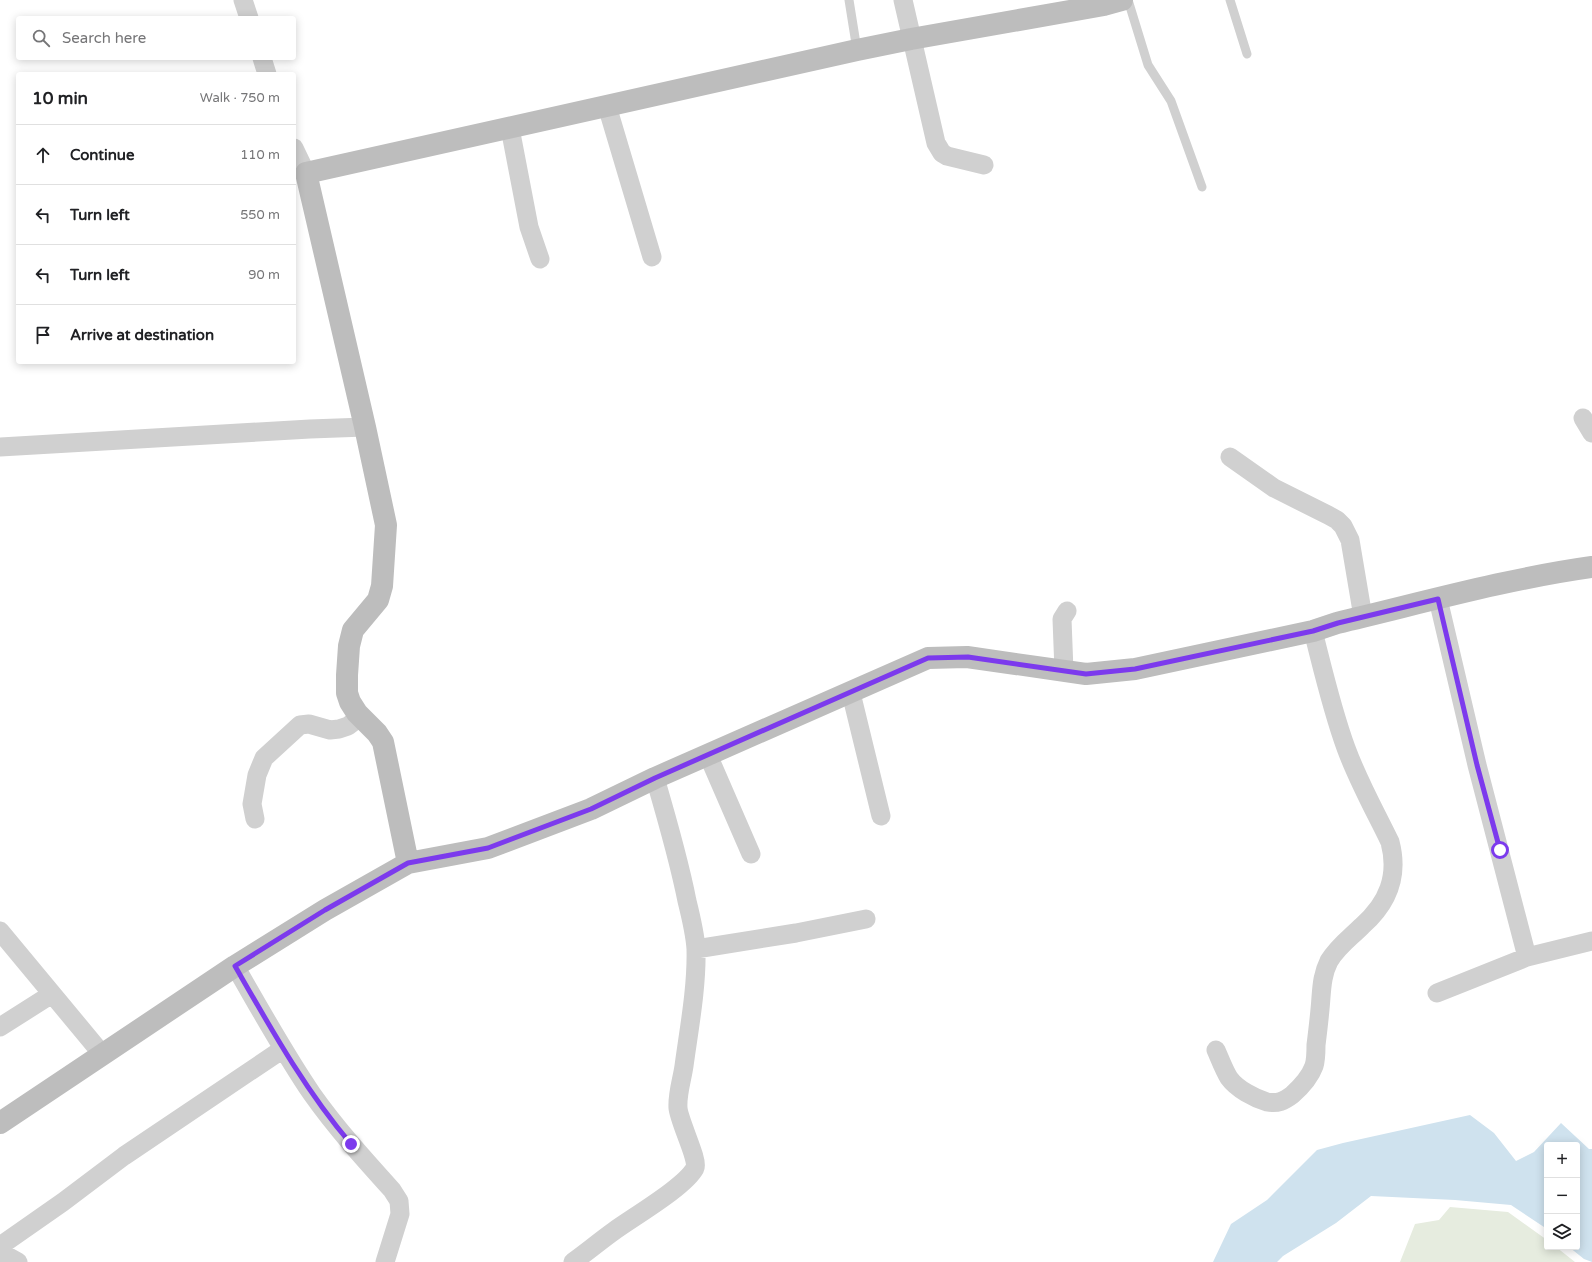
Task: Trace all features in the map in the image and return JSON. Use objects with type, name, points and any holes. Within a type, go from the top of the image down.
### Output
[{"type":"street","points":[[244,0],[248,16]]},
{"type":"street","points":[[903,0],[936,143],[942,153],[952,158],[984,165]]},
{"type":"street","points":[[306,173],[857,50],[1122,0]]},
{"type":"street","points":[[263,60],[266,72]]},
{"type":"street","points":[[607,106],[652,257]]},
{"type":"street","points":[[510,128],[529,227],[540,259]]},
{"type":"street","points":[[296,152],[306,173],[365,427],[386,525],[382,586],[378,600],[353,630],[349,646],[346,675],[347,693],[355,709],[384,742],[408,863]]},
{"type":"street","points":[[0,447],[310,428],[365,427]]},
{"type":"street","points":[[1230,457],[1274,488],[1328,515],[1337,520],[1343,526],[1350,540],[1363,617]]},
{"type":"street","points":[[0,1122],[235,966],[325,910],[408,863],[488,848],[591,809],[655,778],[928,658],[968,657],[1086,674],[1135,669],[1313,631],[1488,586],[1551,573],[1592,567]]},
{"type":"street","points":[[1438,599],[1477,765],[1523,936],[1527,957]]},
{"type":"street","points":[[1064,671],[1062,619],[1067,611]]},
{"type":"street","points":[[1216,1050],[1230,1078],[1240,1089],[1253,1096],[1278,1103],[1286,1100],[1295,1092],[1303,1084],[1314,1066],[1322,980],[1329,962],[1344,941],[1372,916],[1385,900],[1391,885],[1394,872],[1393,855],[1390,842],[1353,767],[1345,747],[1336,720],[1313,631]]},
{"type":"street","points":[[851,693],[881,816]]},
{"type":"street","points":[[255,819],[252,804],[257,775],[264,758],[300,725],[309,724],[330,730],[339,729],[348,726],[355,709]]},
{"type":"street","points":[[708,755],[751,854]]},
{"type":"street","points":[[573,1262],[613,1231],[689,1177],[696,1167],[696,1161],[683,1130],[678,1108],[679,1091],[693,1002],[696,949],[685,889],[668,821],[655,778]]},
{"type":"street","points":[[696,949],[796,933],[866,918]]},
{"type":"street","points":[[0,931],[102,1054]]},
{"type":"street","points":[[1437,993],[1527,957],[1592,941]]},
{"type":"street","points":[[235,966],[283,1049],[322,1107],[341,1132],[392,1190],[398,1201],[400,1214],[385,1262]]},
{"type":"street","points":[[0,1027],[52,994]]},
{"type":"street","points":[[0,1246],[63,1202],[124,1156],[283,1049]]},
{"type":"street","points":[[0,1252],[18,1262]]},
{"type":"lane","points":[[849,0],[857,50]]},
{"type":"lane","points":[[1128,0],[1148,65],[1171,101],[1202,187]]},
{"type":"lane","points":[[1230,0],[1247,54]]},
{"type":"shaded area","points":[[1450,1207],[1508,1212],[1544,1238],[1544,1250],[1560,1250],[1575,1262],[1400,1262],[1415,1224],[1439,1220]]},
{"type":"water","points":[[1470,1115],[1494,1133],[1516,1161],[1534,1152],[1561,1123],[1589,1149],[1592,1149],[1592,1262],[1584,1259],[1573,1250],[1580,1250],[1580,1142],[1544,1142],[1544,1227],[1511,1205],[1455,1200],[1371,1196],[1336,1223],[1283,1256],[1277,1262],[1213,1262],[1231,1224],[1267,1200],[1317,1150]]},
{"type":"route","points":[[351,1144],[312,1094],[283,1049],[235,966],[325,910],[408,863],[488,848],[591,809],[655,778],[928,658],[968,657],[1086,674],[1135,669],[1313,631],[1338,623],[1438,599],[1477,765],[1500,850]]}]
